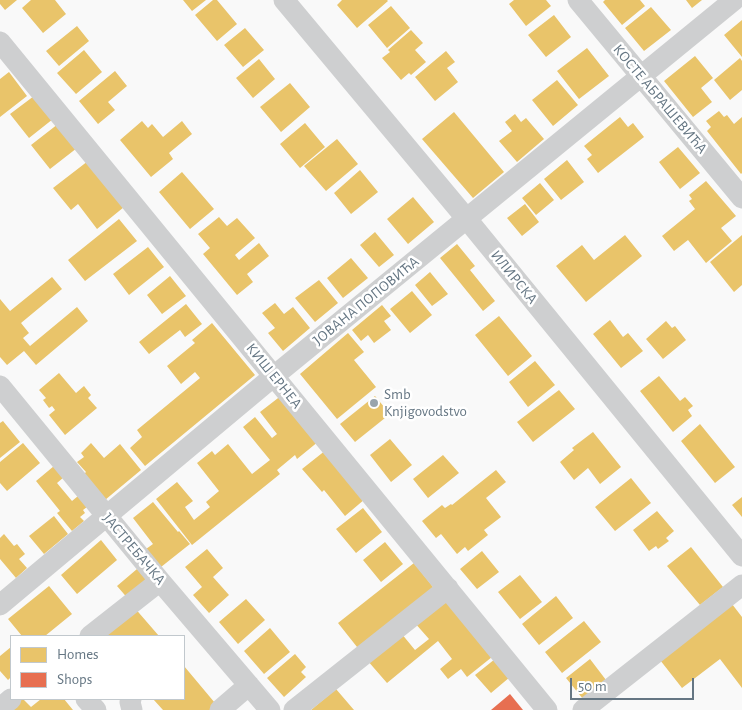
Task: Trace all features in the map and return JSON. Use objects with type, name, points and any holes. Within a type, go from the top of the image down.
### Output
[{"type":"street","name":"ИЛИРСКА","points":[[284,0],[466,218],[742,556]]},
{"type":"street","name":"КОСТЕ АБРАШЕВИЋА","points":[[578,0],[742,198]]},
{"type":"street","name":"ЈОВАНА ПОПОВИЋА","points":[[0,606],[274,376],[734,0]]},
{"type":"street","name":"КИШ ЕРНЕА","points":[[0,42],[547,710]]},
{"type":"street","name":"ЈАСТРЕБАЧКА","points":[[0,386],[160,581],[259,697]]},
{"type":"street","points":[[91,635],[160,581]]},
{"type":"street","points":[[583,710],[742,585]]},
{"type":"street","points":[[294,710],[448,588]]},
{"type":"street","points":[[220,710],[259,697]]},
{"type":"street","points":[[241,710],[259,697]]},
{"type":"street","points":[[0,708],[10,700]]},
{"type":"street","points":[[87,700],[96,710]]},
{"type":"building: Homes","points":[[0,0],[17,0],[5,10],[0,4]]},
{"type":"building: Homes","points":[[31,0],[55,0],[66,14],[43,33],[22,8]]},
{"type":"building: Homes","points":[[183,0],[206,0],[192,11]]},
{"type":"building: Homes","points":[[213,0],[217,0],[237,24],[217,41],[195,15]]},
{"type":"building: Homes","points":[[342,0],[388,1],[357,28],[337,5]]},
{"type":"building: Homes","points":[[514,0],[546,0],[551,6],[526,26],[509,4]]},
{"type":"building: Homes","points":[[605,0],[640,0],[645,6],[622,25],[603,2]]},
{"type":"building: Homes","points":[[686,0],[702,0],[692,8]]},
{"type":"building: Homes","points":[[391,6],[410,28],[387,48],[368,25]]},
{"type":"building: Homes","points":[[651,7],[671,30],[644,51],[625,28]]},
{"type":"building: Homes","points":[[554,15],[571,37],[546,57],[528,35]]},
{"type":"building: Homes","points":[[742,20],[742,57],[724,35]]},
{"type":"building: Homes","points":[[77,26],[89,41],[59,66],[46,51]]},
{"type":"building: Homes","points":[[245,28],[264,50],[243,67],[224,45]]},
{"type":"building: Homes","points":[[411,30],[423,43],[415,50],[426,62],[411,75],[409,73],[401,80],[382,58],[390,52],[388,50]]},
{"type":"building: Homes","points":[[587,48],[609,76],[579,99],[557,71]]},
{"type":"building: Homes","points":[[84,50],[102,72],[76,94],[57,73]]},
{"type":"building: Homes","points":[[446,51],[455,62],[447,68],[458,82],[435,101],[415,77]]},
{"type":"building: Homes","points":[[695,56],[713,78],[701,88],[712,102],[693,117],[664,81]]},
{"type":"building: Homes","points":[[740,58],[742,61],[742,90],[730,100],[714,80]]},
{"type":"building: Homes","points":[[259,59],[275,79],[253,98],[236,78]]},
{"type":"building: Homes","points":[[115,71],[127,86],[108,102],[115,110],[98,124],[79,101]]},
{"type":"building: Homes","points":[[9,72],[27,96],[0,117],[0,79]]},
{"type":"building: Homes","points":[[557,80],[578,105],[553,126],[532,100]]},
{"type":"building: Homes","points":[[290,83],[310,107],[281,132],[260,107]]},
{"type":"building: Homes","points":[[34,96],[53,119],[29,138],[10,114]]},
{"type":"building: Homes","points":[[719,111],[724,117],[727,115],[734,124],[742,117],[741,174],[707,131],[711,127],[706,121]]},
{"type":"building: Homes","points":[[454,112],[504,172],[473,198],[422,139]]},
{"type":"building: Homes","points":[[515,114],[521,122],[526,118],[544,139],[517,162],[499,141],[512,131],[505,122]]},
{"type":"building: Homes","points":[[620,117],[628,127],[633,123],[644,137],[598,173],[587,159],[592,155],[584,146]]},
{"type":"building: Homes","points":[[142,121],[148,128],[152,124],[163,137],[182,121],[192,134],[169,153],[173,159],[151,177],[120,140]]},
{"type":"building: Homes","points":[[305,123],[325,147],[300,168],[280,144]]},
{"type":"building: Homes","points":[[58,124],[77,148],[50,169],[31,145]]},
{"type":"building: Homes","points":[[337,139],[358,164],[326,191],[304,166]]},
{"type":"building: Homes","points":[[678,147],[700,173],[680,189],[659,162]]},
{"type":"building: Homes","points":[[567,160],[584,182],[561,200],[544,179]]},
{"type":"building: Homes","points":[[88,161],[124,207],[97,229],[78,204],[71,210],[53,188]]},
{"type":"building: Homes","points":[[360,170],[378,192],[351,214],[334,193]]},
{"type":"building: Homes","points":[[182,172],[214,209],[190,229],[159,192]]},
{"type":"building: Homes","points":[[706,181],[736,216],[721,228],[732,241],[706,263],[688,240],[674,251],[662,236],[695,209],[689,201],[692,199],[689,195]]},
{"type":"building: Homes","points":[[540,183],[554,200],[536,215],[522,198]]},
{"type":"building: Homes","points":[[413,197],[434,222],[408,244],[387,219]]},
{"type":"building: Homes","points":[[525,204],[539,222],[522,236],[507,218]]},
{"type":"building: Homes","points":[[219,217],[227,226],[237,218],[255,238],[235,255],[239,260],[259,243],[269,256],[247,274],[253,282],[237,295],[203,254],[210,248],[198,234]]},
{"type":"building: Homes","points":[[119,219],[137,241],[85,281],[68,260]]},
{"type":"building: Homes","points":[[375,232],[394,255],[379,267],[360,245]]},
{"type":"building: Homes","points":[[625,235],[642,256],[586,302],[556,266],[582,245],[594,260]]},
{"type":"building: Homes","points":[[742,235],[742,285],[734,292],[710,262]]},
{"type":"building: Homes","points":[[457,244],[475,266],[470,270],[495,301],[483,311],[440,258]]},
{"type":"building: Homes","points":[[148,247],[164,267],[129,295],[113,274]]},
{"type":"building: Homes","points":[[351,258],[368,278],[343,298],[327,278]]},
{"type":"building: Homes","points":[[430,272],[448,294],[432,306],[415,285]]},
{"type":"building: Homes","points":[[170,276],[186,296],[162,314],[147,295]]},
{"type":"building: Homes","points":[[52,277],[62,289],[21,323],[29,333],[23,338],[30,346],[77,307],[88,321],[36,365],[24,351],[7,365],[0,357],[0,299],[10,311]]},
{"type":"building: Homes","points":[[319,280],[338,303],[315,322],[295,298]]},
{"type":"building: Homes","points":[[412,291],[432,315],[410,333],[390,309]]},
{"type":"building: Homes","points":[[275,303],[284,314],[293,307],[310,328],[283,351],[268,333],[275,328],[262,313]]},
{"type":"building: Homes","points":[[186,304],[202,324],[185,337],[180,330],[149,354],[139,342]]},
{"type":"building: Homes","points":[[382,305],[391,316],[384,321],[391,330],[374,343],[368,335],[361,341],[352,330]]},
{"type":"building: Homes","points":[[499,316],[532,356],[508,376],[475,335]]},
{"type":"building: Homes","points":[[610,320],[623,337],[628,333],[643,351],[621,368],[593,334]]},
{"type":"building: Homes","points":[[666,321],[672,328],[675,326],[686,340],[663,359],[646,339]]},
{"type":"building: Homes","points":[[212,323],[255,375],[145,466],[130,448],[142,437],[137,430],[200,378],[195,372],[181,384],[167,366],[195,343],[192,340]]},
{"type":"building: Homes","points":[[348,333],[364,352],[354,360],[376,387],[337,419],[300,374]]},
{"type":"building: Homes","points":[[535,361],[555,385],[528,407],[509,382]]},
{"type":"building: Homes","points":[[59,373],[76,393],[84,386],[91,395],[88,398],[97,408],[65,435],[49,415],[55,410],[52,406],[49,408],[43,400],[46,398],[39,390]]},
{"type":"building: Homes","points":[[659,376],[680,401],[685,397],[693,406],[688,410],[692,416],[673,432],[640,391]]},
{"type":"building: Homes","points":[[559,390],[575,409],[533,442],[517,422]]},
{"type":"building: Homes","points":[[282,395],[319,441],[297,459],[295,455],[277,470],[280,474],[192,545],[156,499],[177,482],[193,501],[185,507],[194,520],[210,507],[206,502],[219,491],[197,463],[212,451],[215,455],[228,444],[252,474],[270,460],[243,427],[255,417],[272,438],[277,434],[260,412]]},
{"type":"building: Homes","points":[[375,396],[390,414],[355,442],[340,424]]},
{"type":"building: Homes","points":[[3,421],[20,442],[0,458],[0,423]]},
{"type":"building: Homes","points":[[700,424],[735,467],[715,483],[681,441]]},
{"type":"building: Homes","points":[[593,432],[621,467],[600,484],[588,468],[574,480],[560,462],[574,450],[572,448]]},
{"type":"building: Homes","points":[[390,439],[412,465],[391,482],[370,455]]},
{"type":"building: Homes","points":[[23,443],[40,463],[7,491],[0,483],[0,462]]},
{"type":"building: Homes","points":[[91,443],[104,458],[120,444],[141,470],[105,500],[83,475],[86,472],[77,462],[84,457],[81,453]]},
{"type":"building: Homes","points":[[326,450],[365,499],[345,516],[324,490],[322,492],[302,469]]},
{"type":"building: Homes","points":[[443,455],[459,473],[428,498],[413,479]]},
{"type":"building: Homes","points":[[54,466],[64,477],[57,483],[72,501],[78,496],[87,507],[83,510],[85,513],[80,517],[84,521],[72,531],[57,513],[60,511],[36,481]]},
{"type":"building: Homes","points":[[496,470],[506,482],[486,498],[501,517],[484,530],[488,535],[468,551],[465,547],[457,554],[441,534],[436,538],[422,521],[442,505],[445,508],[452,505]]},
{"type":"building: Homes","points":[[631,478],[651,503],[615,531],[595,507]]},
{"type":"building: Homes","points":[[742,497],[742,517],[732,505]]},
{"type":"building: Homes","points":[[153,502],[190,544],[161,567],[146,549],[153,544],[133,518]]},
{"type":"building: Homes","points":[[363,508],[382,532],[356,553],[336,529]]},
{"type":"building: Homes","points":[[657,511],[674,531],[666,538],[669,541],[658,549],[656,546],[649,551],[633,530]]},
{"type":"building: Homes","points":[[54,516],[68,534],[44,554],[29,536]]},
{"type":"building: Homes","points":[[4,534],[14,546],[17,544],[25,554],[19,559],[27,568],[16,578],[0,559],[0,538]]},
{"type":"building: Homes","points":[[101,540],[117,560],[77,594],[61,575]]},
{"type":"building: Homes","points":[[385,542],[403,564],[381,582],[363,560]]},
{"type":"building: Homes","points":[[691,547],[723,587],[700,605],[667,566]]},
{"type":"building: Homes","points":[[207,549],[223,568],[213,577],[229,595],[209,613],[193,595],[202,587],[185,567]]},
{"type":"building: Homes","points":[[482,551],[499,572],[477,589],[460,569]]},
{"type":"building: Homes","points":[[414,563],[437,592],[361,652],[338,623]]},
{"type":"building: Homes","points":[[137,569],[150,584],[130,601],[117,586]]},
{"type":"building: Homes","points":[[520,575],[542,602],[520,619],[498,592]]},
{"type":"building: Homes","points":[[49,586],[72,614],[46,635],[21,635],[8,619]]},
{"type":"building: Homes","points":[[556,596],[573,618],[539,645],[522,624]]},
{"type":"building: Homes","points":[[443,598],[492,657],[467,677],[461,669],[448,679],[440,669],[452,659],[438,641],[387,683],[367,660],[401,633],[415,650],[429,639],[414,622]]},
{"type":"building: Homes","points":[[246,599],[265,620],[238,644],[219,622]]},
{"type":"building: Homes","points":[[732,604],[742,617],[742,688],[720,659],[682,688],[660,660]]},
{"type":"building: Homes","points":[[133,606],[158,635],[101,635]]},
{"type":"building: Homes","points":[[584,621],[601,642],[562,673],[545,652]]},
{"type":"building: Homes","points":[[270,628],[290,652],[264,674],[244,651]]},
{"type":"building: Homes","points":[[10,648],[10,678],[8,680],[0,671],[0,656]]},
{"type":"building: Homes","points":[[295,654],[306,667],[301,672],[306,677],[284,697],[267,678]]},
{"type":"building: Homes","points":[[495,659],[510,677],[491,693],[475,675]]},
{"type":"building: Homes","points":[[590,659],[606,680],[583,699],[566,678]]},
{"type":"building: Homes","points":[[185,667],[220,709],[218,710],[163,710],[154,700],[185,700]]},
{"type":"building: Homes","points":[[336,689],[354,710],[311,710]]},
{"type":"building: Homes","points":[[18,700],[24,700],[31,707],[40,700],[65,700],[73,710],[5,710]]},
{"type":"building: Shops","points":[[510,694],[523,710],[491,710]]},
{"type":"place","name":"Smb Knjigovodstvo","points":[[374,403]]}]
